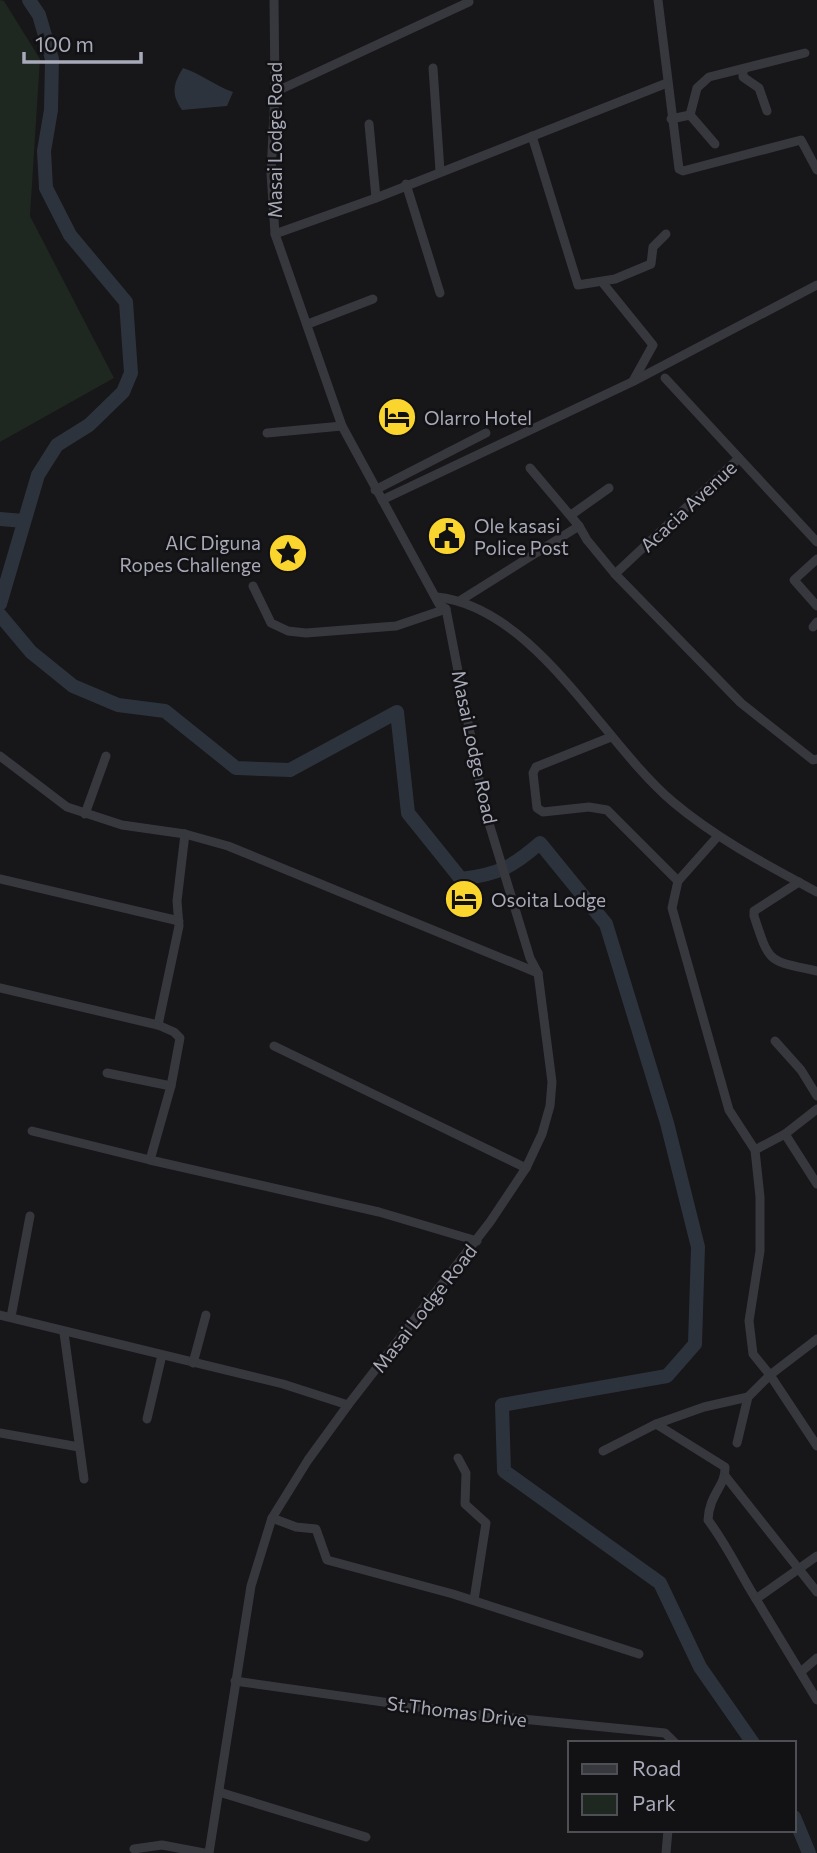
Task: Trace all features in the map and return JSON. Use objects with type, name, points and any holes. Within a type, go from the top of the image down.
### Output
[{"type":"street","name":"Masai Lodge Road","points":[[207,1853],[257,1559],[272,1518],[308,1460],[348,1405],[477,1241],[526,1168],[542,1135],[550,1106],[549,1049],[538,973],[530,958],[485,810],[446,610],[342,426],[275,234],[271,173],[275,92],[274,0]]},
{"type":"street","points":[[658,0],[677,165],[682,171],[801,140],[817,170]]},
{"type":"street","points":[[275,92],[469,2]]},
{"type":"street","points":[[690,115],[701,81],[805,53]]},
{"type":"street","points":[[433,68],[440,171]]},
{"type":"street","points":[[743,69],[743,77],[759,88],[767,111]]},
{"type":"street","points":[[275,234],[376,198],[667,83]]},
{"type":"street","points":[[671,119],[690,115]]},
{"type":"street","points":[[690,115],[715,144]]},
{"type":"street","points":[[369,124],[376,198]]},
{"type":"street","points":[[532,135],[578,285],[602,282],[651,264],[653,247],[666,234]]},
{"type":"street","points":[[406,184],[440,293]]},
{"type":"street","points":[[602,282],[653,345],[632,382]]},
{"type":"street","points":[[382,500],[632,382],[817,285]]},
{"type":"street","points":[[308,324],[373,299]]},
{"type":"street","points":[[665,378],[739,457]]},
{"type":"street","points":[[267,433],[342,426]]},
{"type":"street","points":[[376,490],[486,433]]},
{"type":"street","name":"Acacia Avenue","points":[[615,574],[739,457],[817,542]]},
{"type":"street","points":[[530,468],[571,515],[587,540],[615,574],[741,703],[813,760],[817,759]]},
{"type":"street","points":[[571,515],[609,488]]},
{"type":"street","points":[[461,600],[579,526]]},
{"type":"street","points":[[817,559],[793,580],[796,587],[817,606]]},
{"type":"street","points":[[253,586],[271,623],[288,631],[306,633],[396,626],[446,610]]},
{"type":"street","points":[[437,597],[461,600],[513,632],[542,656],[574,690],[645,775],[718,836],[817,892]]},
{"type":"street","points":[[611,737],[536,767],[533,773],[537,808],[543,812],[589,807],[607,810],[678,881]]},
{"type":"street","points":[[0,756],[66,807],[122,825],[185,834],[274,863],[538,973]]},
{"type":"street","points":[[85,814],[106,756]]},
{"type":"street","points":[[158,1025],[179,921],[178,889],[185,834]]},
{"type":"street","points":[[718,836],[678,881],[671,908],[729,1110],[755,1150],[760,1197],[760,1251],[749,1321],[753,1354],[817,1446]]},
{"type":"street","points":[[0,879],[179,921]]},
{"type":"street","points":[[799,882],[754,911],[754,916],[768,957],[777,962],[817,971]]},
{"type":"street","points":[[0,988],[158,1025],[174,1032],[180,1038],[171,1086],[150,1160]]},
{"type":"street","points":[[775,1041],[801,1070],[817,1096]]},
{"type":"street","points":[[274,1046],[526,1168]]},
{"type":"street","points":[[107,1073],[171,1086]]},
{"type":"street","points":[[755,1150],[785,1134],[817,1109]]},
{"type":"street","points":[[32,1131],[379,1212],[477,1241]]},
{"type":"street","points":[[785,1134],[815,1178]]},
{"type":"street","points":[[11,1317],[30,1216]]},
{"type":"street","points":[[0,1315],[64,1333],[283,1384],[348,1405]]},
{"type":"street","points":[[193,1363],[206,1315]]},
{"type":"street","points":[[64,1333],[84,1479]]},
{"type":"street","points":[[737,1443],[748,1397],[770,1375],[817,1339]]},
{"type":"street","points":[[147,1419],[162,1355]]},
{"type":"street","points":[[603,1451],[656,1424],[704,1407],[748,1397]]},
{"type":"street","points":[[656,1424],[726,1467],[726,1477],[711,1498],[708,1520],[725,1542],[729,1555],[802,1671],[817,1700]]},
{"type":"street","points":[[0,1433],[79,1447]]},
{"type":"street","points":[[458,1458],[466,1473],[466,1504],[486,1523],[474,1600]]},
{"type":"street","points":[[726,1477],[817,1592]]},
{"type":"street","points":[[272,1518],[296,1527],[316,1529],[327,1560],[474,1600],[639,1654]]},
{"type":"street","points":[[756,1599],[802,1570],[817,1556]]},
{"type":"street","points":[[802,1671],[817,1658]]},
{"type":"street","name":"St.Thomas Drive","points":[[235,1681],[461,1713],[665,1733],[673,1741]]},
{"type":"street","points":[[219,1792],[366,1837]]},
{"type":"street","points":[[666,1853],[668,1832]]},
{"type":"street","points":[[134,1849],[162,1845],[207,1853]]},
{"type":"green space","points":[[0,0],[4,1],[40,59],[30,216],[114,378],[0,442]]},
{"type":"shaded area","points":[[183,68],[233,92],[227,106],[182,110],[176,99],[175,89]]},
{"type":"waterway","points":[[0,604],[38,475],[57,445],[89,425],[123,392],[131,373],[126,302],[70,235],[46,188],[44,151],[51,110],[52,59],[39,15],[29,0]]},
{"type":"waterway","points":[[0,519],[24,521]]},
{"type":"waterway","points":[[0,615],[31,652],[73,686],[118,705],[165,711],[236,768],[290,770],[397,712],[408,813],[461,879],[504,868],[540,843],[606,924],[667,1123],[698,1247],[695,1344],[667,1376],[502,1405],[504,1471],[660,1583],[700,1667],[752,1741]]},
{"type":"waterway","points":[[796,1822],[809,1853]]},
{"type":"place","name":"Olarro Hotel","points":[[397,417]]},
{"type":"place","name":"Ole kasasi Police Post","points":[[447,536]]},
{"type":"place","name":"AIC Diguna Ropes Challenge","points":[[288,553]]},
{"type":"place","name":"Osoita Lodge","points":[[464,899]]}]
